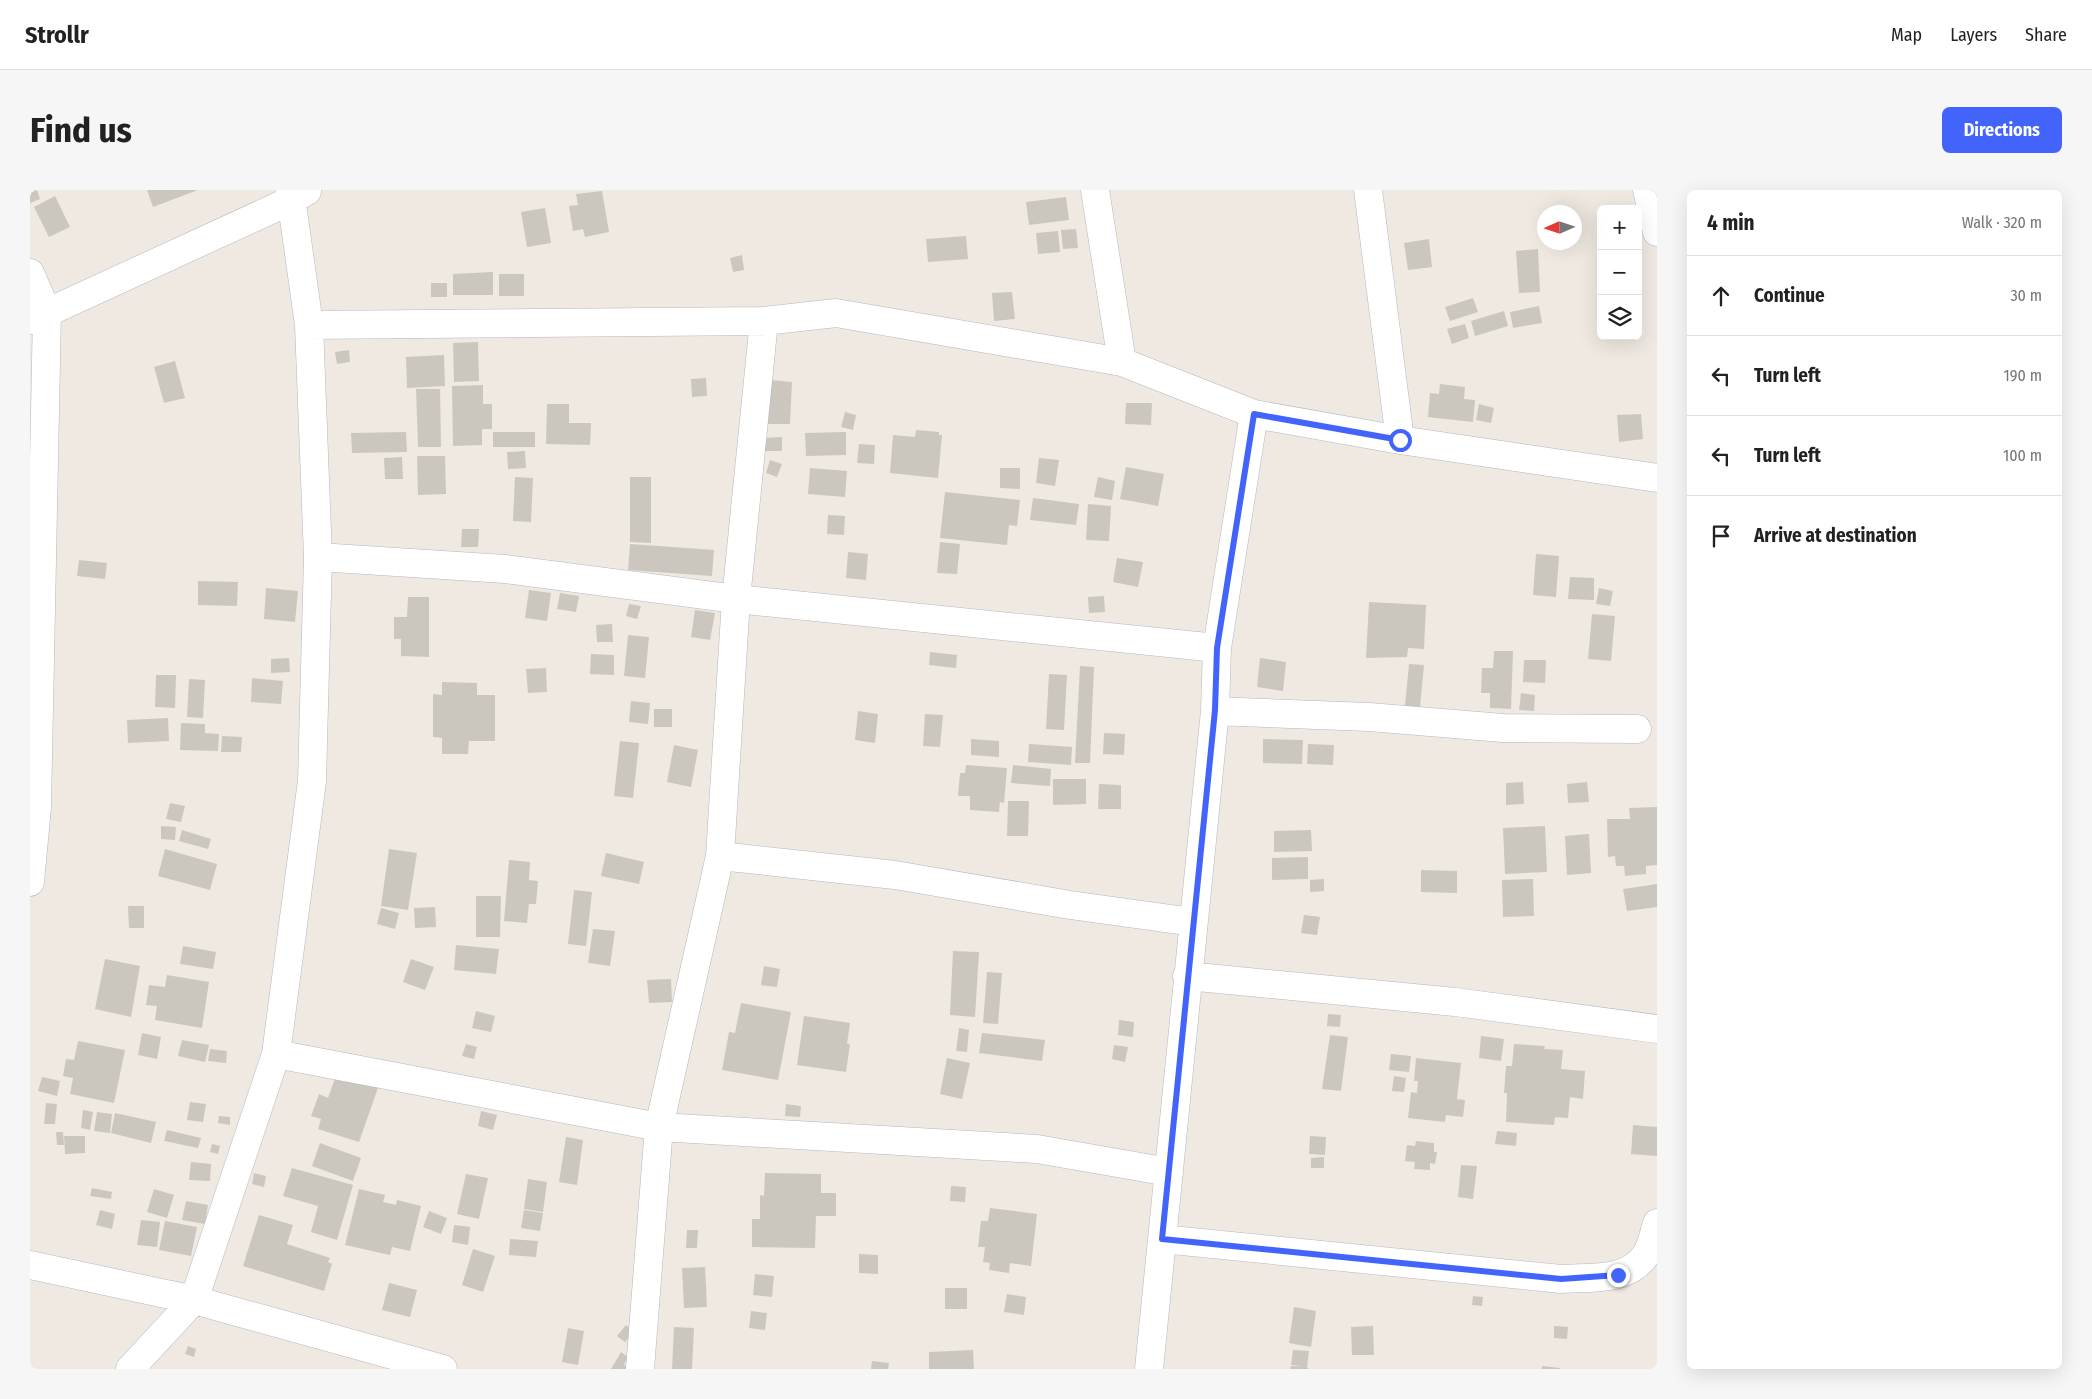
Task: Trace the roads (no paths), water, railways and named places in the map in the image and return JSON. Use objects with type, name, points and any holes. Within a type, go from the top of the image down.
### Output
[{"type":"street","points":[[1095,190],[1122,362]]},
{"type":"street","points":[[1368,190],[1400,440]]},
{"type":"street","points":[[1647,190],[1657,232]]},
{"type":"street","points":[[38,316],[297,194],[309,325],[318,557],[312,781],[276,1054],[194,1300],[130,1369]]},
{"type":"street","points":[[30,273],[38,316],[37,807],[30,882]]},
{"type":"street","points":[[309,325],[764,321],[836,313],[1122,362],[1254,414],[1400,440],[1657,478]]},
{"type":"street","points":[[640,1369],[659,1127],[720,856],[736,599],[764,321]]},
{"type":"street","points":[[1149,1369],[1215,710],[1217,648],[1254,414]]},
{"type":"street","points":[[318,557],[505,569],[736,599],[1217,648]]},
{"type":"street","points":[[1215,710],[1369,717],[1503,728],[1637,729]]},
{"type":"street","points":[[720,856],[895,874],[1070,905],[1193,922]]},
{"type":"street","points":[[1188,976],[1455,1002],[1657,1028]]},
{"type":"street","points":[[276,1054],[659,1127],[1038,1149],[1168,1172]]},
{"type":"street","points":[[1162,1239],[1561,1279],[1618,1275],[1633,1270],[1646,1255],[1657,1223]]},
{"type":"street","points":[[30,1265],[194,1300],[443,1369]]}]
